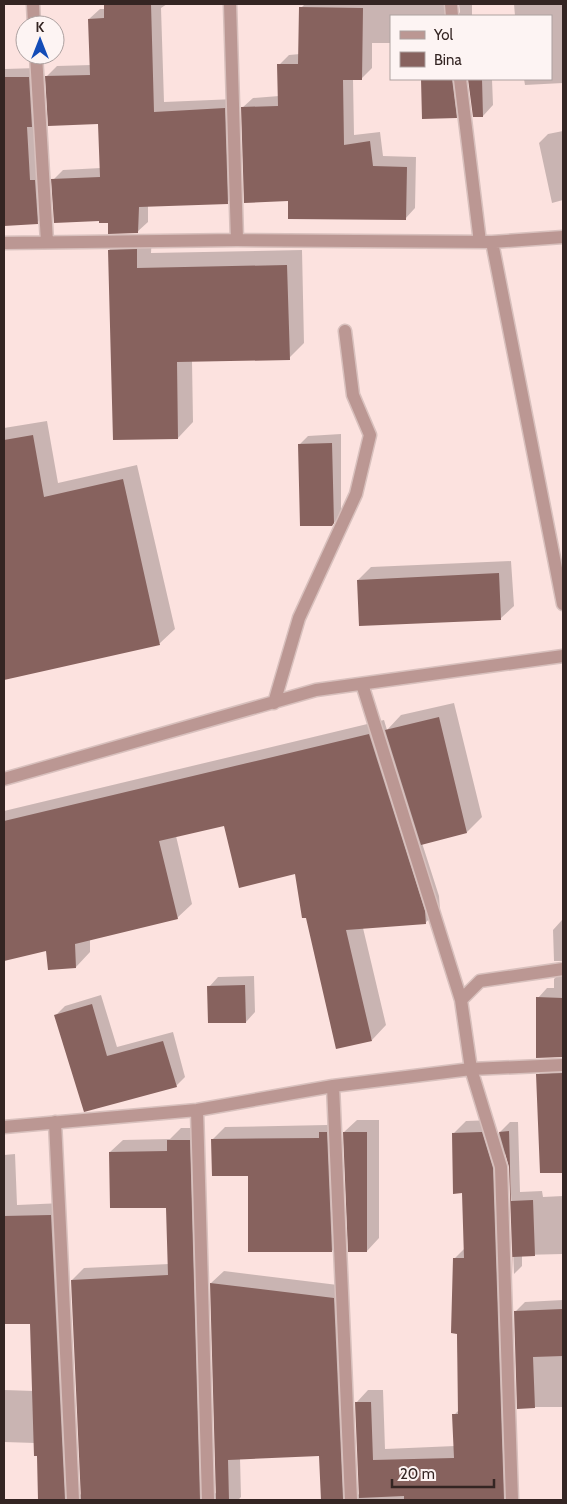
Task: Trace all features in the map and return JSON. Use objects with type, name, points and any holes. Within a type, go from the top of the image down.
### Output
[{"type":"street","points":[[230,4],[237,240]]},
{"type":"street","points":[[37,65],[47,242]]},
{"type":"street","points":[[460,80],[486,242],[563,604]]},
{"type":"street","points":[[4,243],[237,240],[486,242],[563,237]]},
{"type":"street","points":[[274,703],[299,618],[356,494],[370,435],[353,395],[345,331]]},
{"type":"street","points":[[4,779],[316,690],[563,656]]},
{"type":"street","points":[[362,684],[461,1000],[471,1069],[501,1167],[512,1500]]},
{"type":"street","points":[[461,1000],[480,981],[563,969]]},
{"type":"street","points":[[4,1127],[197,1110],[333,1086],[471,1069],[563,1065]]},
{"type":"street","points":[[333,1086],[351,1500]]},
{"type":"street","points":[[197,1110],[208,1500]]},
{"type":"street","points":[[55,1122],[73,1500]]},
{"type":"building","points":[[104,4],[151,4],[154,112],[225,108],[228,204],[139,207],[138,233],[108,234],[108,223],[99,223],[99,221],[54,223],[51,179],[100,177],[98,124],[48,126],[45,76],[90,75],[88,19],[104,18]]},
{"type":"building","points":[[299,7],[363,8],[362,80],[343,80],[344,145],[370,141],[373,166],[407,167],[406,220],[288,219],[288,201],[244,203],[241,107],[278,106],[277,64],[298,64]]},
{"type":"building","points":[[4,77],[29,77],[32,127],[27,127],[30,180],[35,180],[38,224],[4,226]]},
{"type":"building","points":[[421,80],[452,80],[457,118],[422,119]]},
{"type":"building","points":[[468,80],[482,80],[483,117],[473,117]]},
{"type":"building","points":[[137,249],[137,268],[287,265],[290,360],[177,362],[178,439],[113,440],[108,250]]},
{"type":"building","points":[[33,435],[44,497],[123,479],[160,645],[4,680],[4,440]]},
{"type":"building","points":[[332,443],[334,523],[332,526],[300,526],[298,444]]},
{"type":"building","points":[[499,573],[501,620],[359,626],[357,580]]},
{"type":"building","points":[[439,717],[467,833],[421,845],[385,730]]},
{"type":"building","points":[[369,734],[425,911],[426,924],[346,930],[372,1041],[336,1049],[306,918],[302,918],[295,874],[239,888],[224,826],[159,841],[178,919],[75,944],[76,968],[48,970],[46,951],[4,961],[4,821]]},
{"type":"building","points":[[245,985],[246,1023],[208,1023],[207,986]]},
{"type":"building","points":[[536,997],[563,998],[563,1057],[536,1058]]},
{"type":"building","points":[[92,1004],[107,1056],[163,1041],[177,1087],[84,1112],[54,1015]]},
{"type":"building","points":[[563,1073],[563,1173],[540,1173],[536,1074]]},
{"type":"building","points":[[509,1131],[511,1201],[533,1200],[535,1256],[512,1257],[509,1167],[499,1132]]},
{"type":"building","points":[[319,1132],[327,1132],[332,1252],[248,1252],[248,1176],[212,1176],[211,1139],[319,1138]]},
{"type":"building","points":[[343,1132],[367,1132],[367,1252],[348,1252]]},
{"type":"building","points":[[482,1132],[493,1168],[504,1500],[404,1500],[404,1496],[359,1498],[355,1402],[371,1402],[373,1460],[454,1458],[452,1414],[458,1414],[457,1334],[451,1333],[453,1258],[464,1258],[462,1193],[453,1194],[452,1133]]},
{"type":"building","points":[[167,1140],[190,1140],[200,1500],[81,1500],[71,1280],[168,1275],[166,1208],[110,1208],[109,1152],[167,1151]]},
{"type":"building","points":[[51,1215],[65,1500],[38,1500],[37,1456],[34,1456],[30,1324],[4,1324],[4,1216]]},
{"type":"building","points":[[210,1283],[334,1298],[343,1499],[321,1500],[319,1456],[228,1460],[229,1500],[216,1500]]},
{"type":"building","points":[[563,1309],[563,1356],[533,1357],[535,1408],[517,1409],[514,1311]]}]
